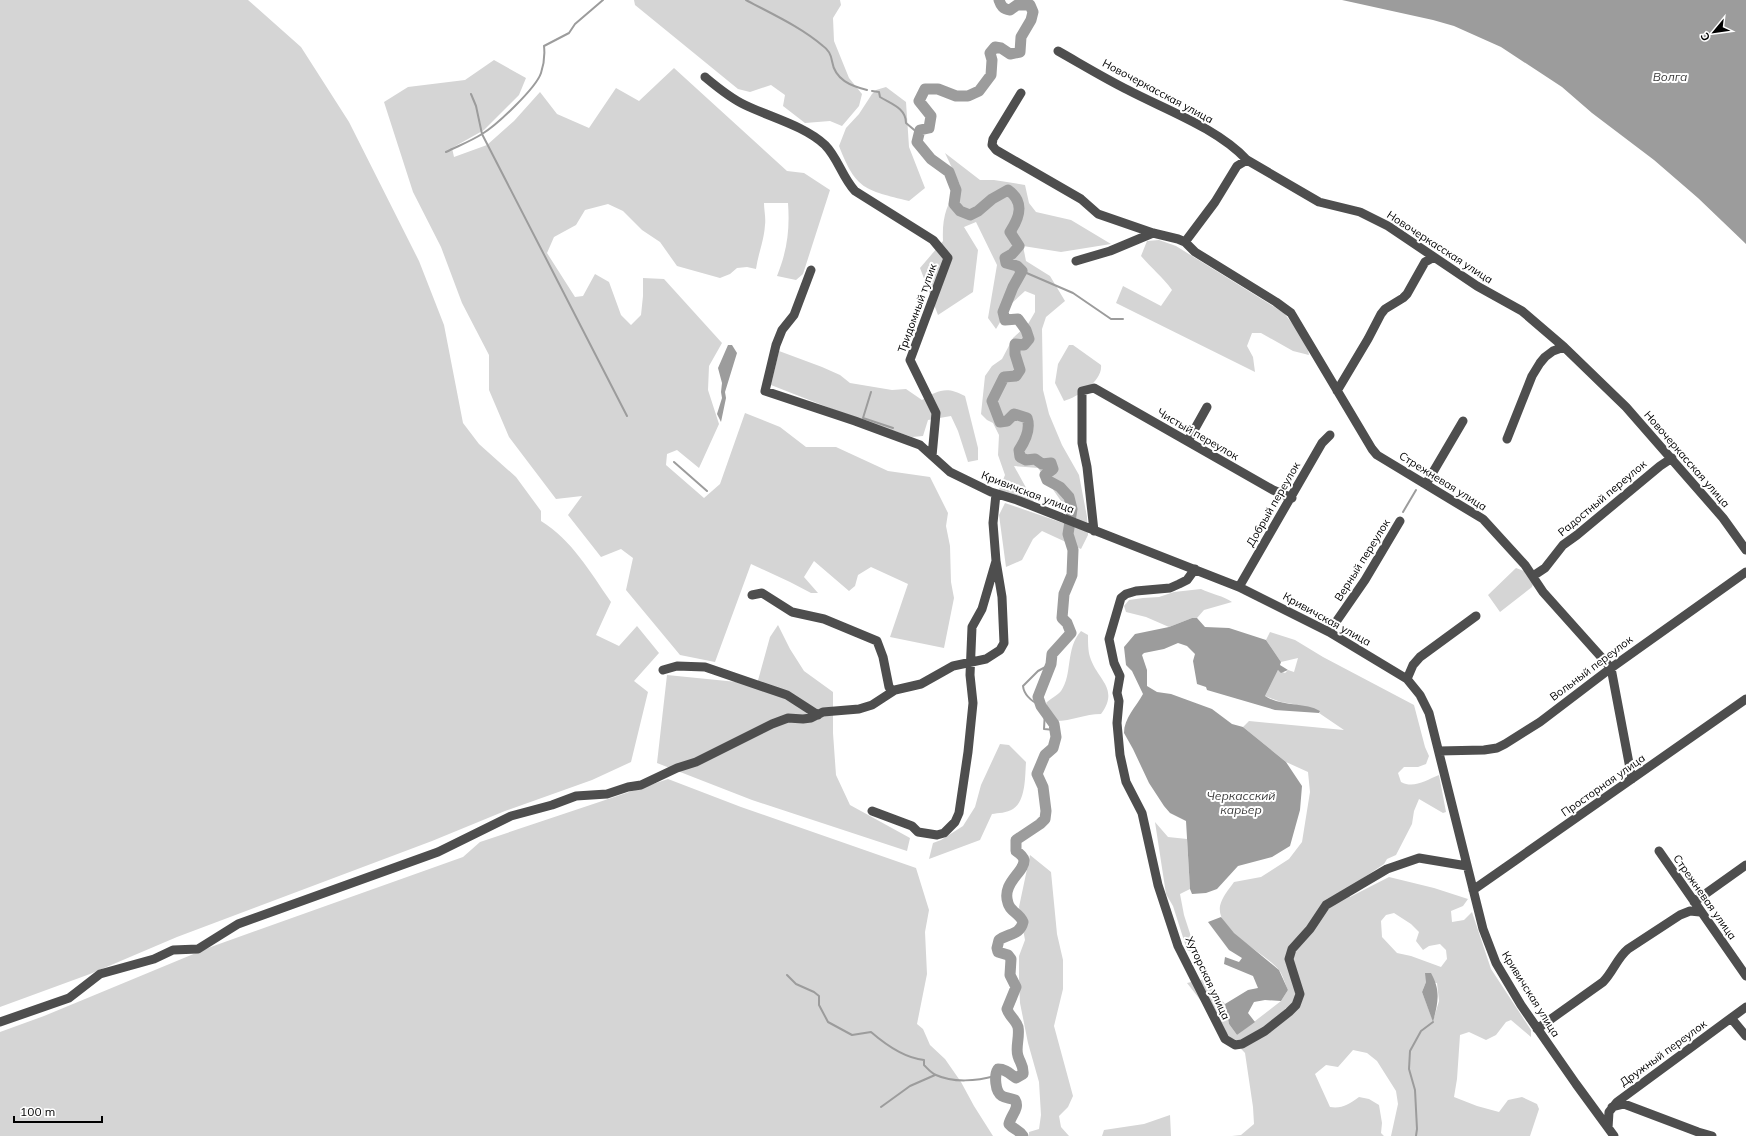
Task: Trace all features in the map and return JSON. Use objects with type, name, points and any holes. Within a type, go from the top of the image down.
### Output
[{"type":"street","name":"Новочеркасская улица","points":[[1058,51],[1128,90],[1208,131],[1239,152],[1246,160],[1319,202],[1360,212],[1388,226],[1477,286],[1522,311],[1564,347],[1626,407],[1723,518],[1746,550]]},
{"type":"street","name":"Тридомный тупик","points":[[705,77],[743,104],[793,126],[824,144],[835,156],[846,179],[855,190],[934,240],[948,258],[910,360],[936,413],[932,456]]},
{"type":"street","points":[[1021,93],[993,139],[992,145],[996,150],[1081,199],[1098,214],[1153,234],[1185,242],[1215,202],[1237,166],[1246,160]]},
{"type":"street","points":[[1076,261],[1110,251],[1153,234]]},
{"type":"street","name":"Стрежневая улица","points":[[1185,242],[1195,252],[1276,302],[1291,313],[1377,455],[1487,522],[1533,576],[1543,592],[1610,668]]},
{"type":"street","points":[[1337,391],[1368,339],[1380,314],[1384,309],[1407,294],[1425,262],[1434,257]]},
{"type":"street","name":"Кривичская улица","points":[[811,270],[794,315],[782,330],[776,345],[765,390],[920,445],[950,472],[996,494],[1017,500],[1239,587],[1330,632],[1407,679],[1417,691],[1427,709],[1439,751],[1483,929],[1496,963],[1537,1029],[1614,1136]]},
{"type":"street","points":[[1507,439],[1532,376],[1540,363],[1545,357],[1564,347]]},
{"type":"street","name":"Чистый переулок","points":[[1094,531],[1087,467],[1082,443],[1082,391],[1094,388],[1273,490],[1292,498]]},
{"type":"street","points":[[1188,441],[1208,407]]},
{"type":"street","points":[[1426,484],[1462,421]]},
{"type":"street","name":"Добрый переулок","points":[[1239,587],[1292,498],[1322,443],[1330,435]]},
{"type":"street","name":"Радостный переулок","points":[[1533,576],[1545,568],[1563,545],[1660,466],[1672,458]]},
{"type":"street","points":[[0,1022],[69,998],[100,974],[154,959],[173,950],[198,949],[238,924],[438,852],[511,816],[552,806],[576,796],[607,794],[628,787],[641,785],[676,768],[696,762],[772,724],[788,718],[803,719],[823,712],[859,709],[872,705],[895,690],[921,684],[953,666],[986,659],[1000,650],[1004,643],[1002,597],[996,561],[993,523],[996,494]]},
{"type":"street","name":"Верный переулок","points":[[1330,632],[1365,580],[1400,521]]},
{"type":"street","points":[[872,811],[912,826],[918,832],[937,835],[944,833],[955,822],[959,813],[968,752],[973,703],[970,675],[972,662],[972,627],[982,610],[996,561]]},
{"type":"street","name":"Хуторская улица","points":[[1194,569],[1187,580],[1170,588],[1136,591],[1126,594],[1121,598],[1109,639],[1114,663],[1120,676],[1117,693],[1117,723],[1120,755],[1126,782],[1142,813],[1158,884],[1178,946],[1225,1039],[1235,1045],[1242,1044],[1265,1031],[1296,1005],[1300,994],[1289,959],[1292,949],[1310,929],[1326,905],[1387,869],[1419,858],[1467,866]]},
{"type":"street","name":"Вольный переулок","points":[[1439,751],[1484,750],[1497,748],[1540,722],[1610,668],[1746,572]]},
{"type":"street","points":[[752,595],[762,593],[792,612],[824,619],[877,641],[883,657],[889,687],[890,689],[895,690]]},
{"type":"street","points":[[1407,679],[1413,665],[1420,657],[1476,616]]},
{"type":"street","points":[[663,670],[677,666],[705,667],[787,695],[818,715]]},
{"type":"street","points":[[1610,668],[1632,779]]},
{"type":"street","name":"Просторная улица","points":[[1473,890],[1746,699]]},
{"type":"street","name":"Стрежневая улица","points":[[1659,851],[1746,976]]},
{"type":"street","points":[[1694,902],[1746,865]]},
{"type":"street","points":[[1537,1029],[1610,976],[1622,954],[1628,949],[1680,915],[1690,911],[1700,912]]},
{"type":"street","name":"Дружный переулок","points":[[1612,1107],[1619,1100],[1746,1007]]},
{"type":"street","points":[[1731,1018],[1746,1036]]},
{"type":"street","points":[[1608,1128],[1608,1118],[1612,1107],[1624,1104],[1712,1136]]},
{"type":"shaded area","points":[[0,0],[248,0],[301,47],[349,122],[419,261],[444,325],[463,423],[479,444],[516,477],[541,511],[541,521],[562,537],[580,557],[611,602],[596,635],[619,646],[637,626],[659,653],[634,681],[648,692],[631,762],[592,780],[505,811],[432,841],[177,937],[90,974],[0,1007]]},
{"type":"shaded area","points":[[634,0],[840,0],[841,5],[833,18],[834,41],[849,78],[862,94],[859,106],[842,126],[830,121],[805,123],[783,106],[785,95],[771,85],[750,92],[738,89],[635,5]]},
{"type":"shaded area","points":[[494,60],[526,78],[519,95],[484,130],[452,148],[454,157],[487,145],[514,121],[540,92],[557,114],[589,128],[616,88],[639,101],[674,68],[787,171],[804,173],[830,190],[803,274],[796,280],[777,276],[787,240],[789,222],[788,203],[764,203],[764,231],[756,269],[747,267],[737,268],[730,274],[720,278],[677,266],[660,242],[642,230],[623,211],[608,204],[585,210],[576,225],[554,237],[547,253],[575,297],[583,296],[595,274],[609,282],[621,315],[631,325],[641,315],[643,278],[664,279],[722,343],[709,366],[708,390],[719,424],[699,468],[677,450],[667,454],[666,465],[704,498],[720,484],[745,413],[780,427],[806,447],[836,447],[888,471],[930,477],[948,513],[946,526],[950,546],[951,582],[954,598],[944,648],[890,637],[908,584],[871,567],[858,575],[855,586],[849,591],[814,561],[804,577],[818,593],[811,593],[751,564],[715,662],[680,655],[626,590],[633,558],[621,549],[601,557],[568,515],[582,496],[556,499],[509,437],[489,390],[489,355],[462,303],[441,247],[413,192],[384,102],[408,87],[465,80]]},
{"type":"shaded area","points":[[886,87],[906,102],[909,147],[925,188],[909,201],[882,194],[864,186],[851,172],[839,146],[846,128],[859,114],[872,94],[876,90]]},
{"type":"shaded area","points":[[945,153],[980,180],[994,180],[1025,185],[1029,203],[1036,212],[1071,220],[1111,244],[1061,252],[1023,246],[1026,261],[1050,276],[1065,301],[1046,317],[1042,329],[1043,390],[1049,414],[1062,445],[1079,475],[1087,517],[1088,535],[1081,549],[1042,531],[1033,539],[1022,560],[1006,567],[999,515],[1005,503],[1063,523],[1068,511],[1038,468],[1014,466],[1035,504],[998,492],[1005,475],[998,455],[999,435],[993,423],[981,414],[985,376],[992,366],[1002,359],[1013,338],[1028,324],[1035,312],[1035,295],[1025,291],[1011,304],[996,329],[988,318],[997,265],[976,222],[964,227],[978,250],[973,292],[938,315],[920,268],[943,241],[944,218],[948,205],[960,185]]},
{"type":"shaded area","points":[[1159,240],[1176,246],[1284,313],[1301,335],[1309,355],[1293,351],[1261,333],[1252,333],[1247,346],[1253,357],[1255,372],[1116,303],[1123,286],[1161,306],[1172,290],[1141,256],[1147,241]]},
{"type":"shaded area","points":[[1069,345],[1073,345],[1101,365],[1101,371],[1098,377],[1088,388],[1076,396],[1064,401],[1055,383],[1058,364]]},
{"type":"shaded area","points":[[779,351],[840,375],[850,383],[892,390],[906,389],[922,400],[943,390],[953,391],[965,396],[978,448],[978,460],[968,462],[958,431],[951,416],[928,420],[923,436],[912,437],[850,416],[771,385]]},
{"type":"shaded area","points":[[1516,568],[1529,573],[1534,581],[1532,587],[1500,612],[1488,595]]},
{"type":"shaded area","points":[[1201,589],[1232,602],[1204,610],[1197,618],[1192,618],[1169,627],[1146,617],[1126,612],[1124,606],[1129,600],[1159,597],[1174,592]]},
{"type":"shaded area","points":[[778,625],[790,649],[804,671],[833,692],[833,733],[836,775],[850,805],[910,838],[907,851],[752,800],[657,763],[667,675],[757,684],[770,637]]},
{"type":"shaded area","points":[[1081,631],[1088,635],[1088,649],[1090,657],[1108,691],[1106,705],[1101,714],[1053,721],[1046,703],[1061,691],[1065,684],[1073,646]]},
{"type":"shaded area","points":[[1270,632],[1295,640],[1323,657],[1414,705],[1425,747],[1429,756],[1426,764],[1418,767],[1404,767],[1398,773],[1401,782],[1411,785],[1439,775],[1446,812],[1443,813],[1419,799],[1414,811],[1412,824],[1396,855],[1387,859],[1384,864],[1347,889],[1350,897],[1389,877],[1434,888],[1468,899],[1463,906],[1451,911],[1452,922],[1464,920],[1472,912],[1491,969],[1531,1030],[1531,1037],[1511,1020],[1506,1022],[1496,1035],[1486,1040],[1469,1032],[1460,1035],[1457,1079],[1454,1097],[1477,1106],[1499,1112],[1508,1100],[1522,1097],[1537,1104],[1539,1109],[1530,1136],[1391,1136],[1398,1104],[1396,1091],[1377,1061],[1367,1053],[1353,1050],[1338,1067],[1326,1065],[1315,1074],[1330,1107],[1342,1107],[1359,1097],[1369,1099],[1379,1105],[1382,1123],[1381,1133],[1384,1136],[1232,1136],[1241,1135],[1254,1124],[1245,1053],[1227,1034],[1187,983],[1205,979],[1225,1004],[1229,1024],[1237,1035],[1281,1001],[1288,990],[1279,970],[1233,933],[1221,915],[1220,906],[1224,896],[1234,882],[1261,877],[1289,859],[1302,842],[1310,792],[1308,772],[1286,762],[1243,727],[1249,721],[1344,730],[1319,713],[1320,712],[1281,702],[1265,696],[1278,670],[1285,673],[1288,670],[1294,672],[1298,658],[1281,662],[1266,640]],"holes":[[[1394,913],[1411,924],[1419,932],[1416,941],[1423,950],[1429,946],[1440,944],[1446,950],[1447,959],[1441,967],[1411,956],[1397,953],[1382,937],[1381,921],[1386,915]],[[1426,982],[1437,983],[1439,1001],[1433,1021],[1422,992]]]},
{"type":"shaded area","points":[[1000,744],[1009,745],[1026,762],[1023,794],[1017,805],[1011,810],[992,814],[980,840],[929,859],[933,843],[941,840],[963,826],[975,807],[981,785]]},
{"type":"shaded area","points":[[668,779],[741,807],[916,868],[929,910],[925,932],[927,974],[917,1024],[923,1029],[930,1045],[945,1059],[961,1082],[993,1136],[0,1136],[0,1032],[44,1016],[208,948],[463,857],[480,842]]},
{"type":"shaded area","points":[[1155,822],[1168,837],[1187,839],[1190,889],[1180,894],[1184,915],[1197,955],[1187,950],[1173,906],[1166,894]]},
{"type":"shaded area","points":[[1030,855],[1051,872],[1057,934],[1063,960],[1063,989],[1054,1026],[1073,1096],[1068,1107],[1059,1116],[1061,1127],[1069,1136],[1029,1136],[1029,1132],[1039,1129],[1041,1115],[1039,1082],[1028,1043],[1020,1003],[1019,980],[1019,956],[1025,940],[1019,907]]},
{"type":"shaded area","points":[[1170,1115],[1171,1136],[1102,1136],[1104,1130],[1144,1124]]},
{"type":"water","name":"Волга","points":[[1342,0],[1746,0],[1746,244],[1698,198],[1654,160],[1592,113],[1562,87],[1501,47],[1454,26]]},
{"type":"water","points":[[728,345],[732,345],[737,353],[725,392],[726,398],[721,422],[717,414],[722,398],[722,383],[718,368]]},
{"type":"water","name":"Черкасский карьер","points":[[1192,618],[1197,618],[1205,627],[1229,628],[1266,640],[1281,662],[1280,665],[1288,670],[1281,673],[1278,670],[1265,696],[1278,702],[1307,706],[1320,711],[1319,713],[1275,710],[1207,690],[1206,687],[1197,684],[1193,661],[1195,654],[1187,646],[1178,643],[1164,649],[1144,653],[1142,655],[1147,670],[1147,686],[1157,692],[1171,694],[1212,709],[1232,724],[1243,727],[1286,762],[1302,786],[1300,810],[1290,846],[1272,857],[1238,866],[1217,889],[1206,893],[1192,894],[1190,889],[1186,821],[1170,813],[1164,806],[1149,783],[1124,733],[1128,717],[1143,694],[1132,671],[1126,665],[1124,647],[1135,634],[1169,627]]},
{"type":"water","points":[[1221,917],[1234,933],[1279,970],[1288,990],[1281,1001],[1265,1000],[1254,1002],[1248,1013],[1255,1022],[1237,1035],[1229,1024],[1225,1004],[1248,990],[1258,988],[1253,976],[1224,964],[1225,957],[1239,962],[1242,958],[1229,950],[1208,922]]},
{"type":"water","points":[[1425,973],[1431,973],[1438,997],[1433,1022],[1422,992],[1426,982]]},
{"type":"waterway","points":[[446,152],[482,134],[497,123],[515,106],[538,80],[543,66],[544,46],[569,33],[575,24],[603,0]]},
{"type":"waterway","points":[[746,0],[786,21],[814,39],[828,51],[836,73],[840,77],[850,84],[867,90]]},
{"type":"waterway","points":[[999,0],[1002,6],[1006,9],[1010,10],[1017,5],[1030,5],[1033,12],[1031,20],[1021,37],[1020,52],[1010,54],[1001,48],[995,47],[990,53],[992,60],[991,75],[979,91],[968,96],[956,96],[938,89],[925,89],[919,101],[931,116],[929,128],[920,130],[917,142],[931,159],[949,172],[956,190],[954,204],[960,211],[970,215],[978,211],[992,199],[1008,190],[1017,200],[1019,205],[1018,215],[1010,232],[1019,246],[1012,254],[1005,258],[1006,263],[1017,266],[1022,271],[1013,287],[1003,312],[1005,320],[1018,319],[1026,330],[1029,339],[1024,345],[1015,344],[1015,354],[1020,370],[1016,376],[1004,377],[992,401],[1000,422],[1007,421],[1014,414],[1027,418],[1028,431],[1019,450],[1020,457],[1026,460],[1035,459],[1042,464],[1051,463],[1053,469],[1045,475],[1047,480],[1060,487],[1069,497],[1072,509],[1068,534],[1073,550],[1072,575],[1064,594],[1062,618],[1067,623],[1071,633],[1052,654],[1051,664],[1038,697],[1041,706],[1054,724],[1056,737],[1053,748],[1045,755],[1037,774],[1043,787],[1046,811],[1045,819],[1016,840],[1016,851],[1024,860],[1021,869],[1010,884],[1007,896],[1009,906],[1020,916],[1023,922],[1022,926],[1017,932],[999,940],[997,948],[998,952],[1008,955],[1011,959],[1010,975],[1016,987],[1007,1009],[1018,1027],[1017,1053],[1023,1074],[1016,1078],[1006,1071],[998,1069],[996,1083],[998,1091],[1002,1096],[1015,1100],[1016,1109],[1009,1124],[1023,1136]]},
{"type":"waterway","points":[[872,91],[879,92],[880,97],[901,110],[906,123],[919,134]]},
{"type":"waterway","points":[[471,94],[476,106],[482,134],[627,416]]},
{"type":"waterway","points":[[1022,271],[1073,293],[1111,319],[1123,319]]},
{"type":"waterway","points":[[871,392],[863,418],[893,428]]},
{"type":"waterway","points":[[674,462],[707,491]]},
{"type":"waterway","points":[[1403,512],[1416,490]]},
{"type":"waterway","points":[[1041,706],[1027,696],[1023,686],[1038,671],[1051,664]]},
{"type":"waterway","points":[[1045,711],[1044,729],[1055,730]]},
{"type":"waterway","points":[[787,975],[796,984],[814,992],[819,996],[819,1005],[828,1022],[852,1035],[871,1032],[883,1042],[902,1054],[924,1060],[924,1065],[929,1070],[943,1078],[965,1080],[995,1076]]},
{"type":"waterway","points":[[1416,1136],[1415,1090],[1409,1069],[1410,1051],[1421,1031],[1433,1022]]},
{"type":"waterway","points":[[881,1107],[910,1086],[935,1075]]}]
